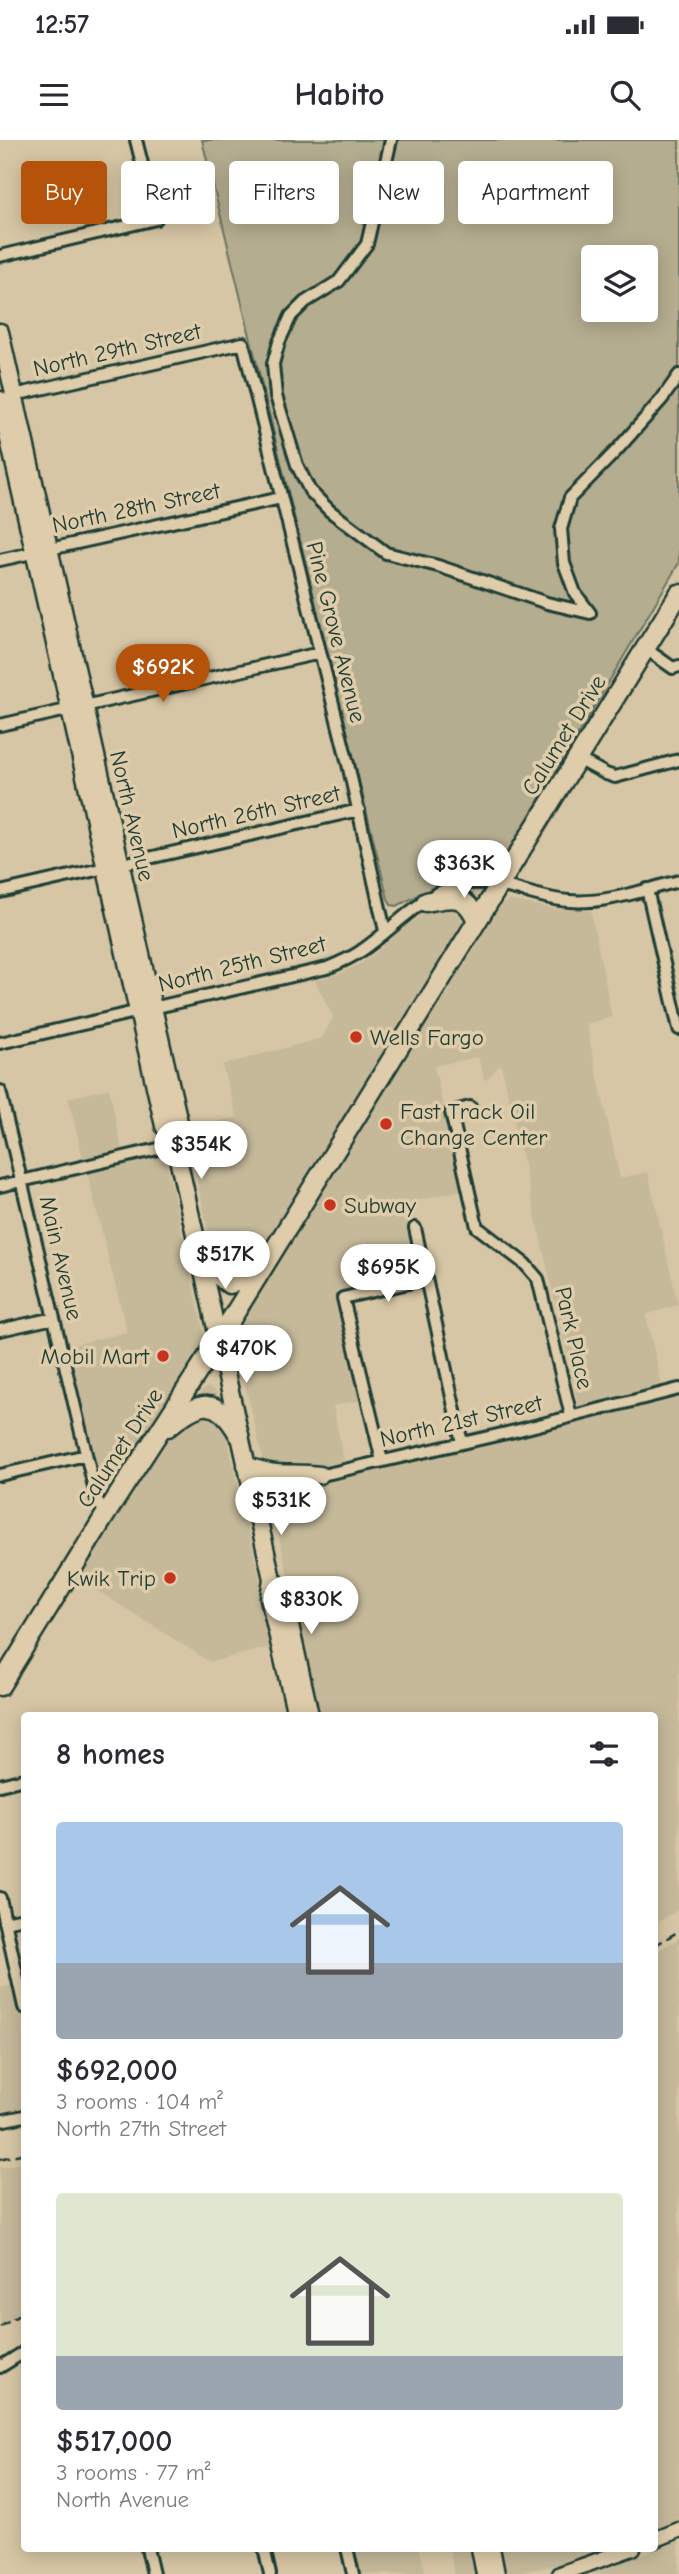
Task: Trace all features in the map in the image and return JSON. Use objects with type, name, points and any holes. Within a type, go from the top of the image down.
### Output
[{"type":"main road","name":"North Avenue","points":[[0,332],[5,398],[145,1009],[164,1126],[174,1145],[272,1579],[269,1598],[295,1712]]},
{"type":"main road","name":"Calumet Drive","points":[[0,1686],[106,1514],[218,1342],[679,594]]},
{"type":"main road","points":[[426,902],[462,899],[477,921]]},
{"type":"main road","points":[[197,1248],[214,1272],[229,1284],[252,1275],[271,1255]]},
{"type":"main road","points":[[157,1436],[183,1415],[202,1405],[221,1411],[239,1436]]},
{"type":"main road","points":[[246,1465],[274,1474],[320,1475]]},
{"type":"main road","name":"North Avenue","points":[[272,1579],[280,1587],[284,1598],[309,1712]]},
{"type":"main road","points":[[481,2552],[485,2574]]},
{"type":"main road","points":[[492,2552],[496,2574]]},
{"type":"street","points":[[0,256],[156,219],[136,140]]},
{"type":"street","points":[[391,140],[367,244],[339,281],[305,302],[291,316],[279,342],[273,364],[276,396],[297,465],[310,491],[330,511],[386,553],[438,566],[547,603],[590,613],[575,593],[564,564],[561,529],[570,498],[617,450],[662,399],[679,375]]},
{"type":"street","name":"North 29th Street","points":[[5,398],[243,344]]},
{"type":"street","name":"Pine Grove Avenue","points":[[243,344],[359,810],[385,931]]},
{"type":"street","name":"North 28th Street","points":[[0,560],[281,498]]},
{"type":"street","points":[[646,649],[673,668],[679,666]]},
{"type":"street","points":[[0,725],[320,653]]},
{"type":"street","points":[[578,759],[606,775],[615,776],[679,760]]},
{"type":"street","name":"North 26th Street","points":[[0,892],[359,810]]},
{"type":"street","name":"North 25th Street","points":[[0,1043],[327,968],[359,953],[440,892],[463,884],[498,886],[576,902],[602,900],[679,881]]},
{"type":"street","points":[[647,889],[679,1029]]},
{"type":"street","name":"Main Avenue","points":[[0,1091],[97,1502],[106,1514]]},
{"type":"street","name":"Park Place","points":[[470,1107],[451,1112],[477,1227],[525,1264],[538,1279],[571,1416]]},
{"type":"street","points":[[0,1186],[174,1145]]},
{"type":"street","points":[[415,1228],[462,1443]]},
{"type":"street","points":[[382,1461],[343,1298],[426,1279]]},
{"type":"street","points":[[0,1330],[54,1318]]},
{"type":"street","name":"North 21st Street","points":[[252,1491],[462,1443],[679,1389]]},
{"type":"street","points":[[0,1475],[86,1455]]},
{"type":"street","points":[[0,1785],[21,1781]]},
{"type":"street","points":[[0,1898],[21,1994]]},
{"type":"street","points":[[5,1922],[21,1919]]},
{"type":"street","points":[[0,2121],[21,2117]]},
{"type":"street","points":[[0,2367],[21,2353]]},
{"type":"street","points":[[658,2538],[679,2530]]},
{"type":"street","points":[[148,2552],[153,2574]]},
{"type":"street","points":[[265,2552],[270,2574]]},
{"type":"street","points":[[347,2552],[353,2574]]},
{"type":"street","points":[[561,2574],[622,2552]]},
{"type":"shaded area","points":[[202,140],[679,140],[679,563],[500,866],[491,876],[460,879],[437,886],[397,906],[391,905],[215,193],[215,161],[207,161]]},
{"type":"shaded area","points":[[509,900],[555,909],[591,911],[612,1017],[586,1024],[620,1178],[648,1172],[678,1305],[646,1315],[665,1399],[679,1396],[679,1909],[658,1922],[658,1712],[317,1712],[275,1517],[276,1507],[283,1497],[312,1486],[582,1421],[501,1064],[485,1081],[478,1057],[434,1066],[462,1190],[412,1202],[415,1215],[407,1217],[419,1276],[345,1295],[362,1400],[333,1406],[344,1461],[286,1473],[264,1463],[238,1355],[239,1331],[282,1254],[502,904]]},
{"type":"shaded area","points":[[457,901],[467,919],[235,1290],[229,1293],[224,1291],[185,1130],[237,1117],[222,1065],[322,1038],[333,1017],[315,981],[360,964],[405,926],[425,913]]},
{"type":"shaded area","points":[[109,1088],[122,1149],[83,1158],[68,1098]]},
{"type":"shaded area","points":[[157,1157],[166,1161],[205,1338],[111,1487],[103,1488],[69,1346],[127,1332],[87,1173]]},
{"type":"shaded area","points":[[209,1387],[217,1393],[275,1646],[210,1662],[79,1579],[150,1466],[202,1390]]},
{"type":"shaded area","points":[[679,1938],[679,2520],[658,2528],[658,1951]]},
{"type":"shaded area","points":[[21,1983],[21,2111],[0,2116],[0,1988]]},
{"type":"shaded area","points":[[21,2163],[21,2313],[0,2328],[0,2168]]},
{"type":"shaded area","points":[[679,2540],[679,2574],[592,2574],[649,2552],[658,2552],[658,2548]]},
{"type":"shaded area","points":[[355,2552],[420,2552],[426,2574],[360,2574]]},
{"type":"shaded area","points":[[450,2552],[475,2552],[479,2574],[454,2574]]},
{"type":"shaded area","points":[[500,2552],[592,2552],[558,2564],[514,2574],[505,2573]]},
{"type":"railway","points":[[658,1944],[679,1931]]},
{"type":"railway","points":[[0,2159],[21,2154]]},
{"type":"railway","points":[[0,2327],[21,2314]]},
{"type":"place","name":"Wells Fargo","points":[[356,1037]]},
{"type":"place","name":"Fast Track Oil Change Center","points":[[386,1124]]},
{"type":"place","name":"Subway","points":[[330,1205]]},
{"type":"place","name":"Mobil Mart","points":[[163,1356]]},
{"type":"place","name":"Kwik Trip","points":[[170,1578]]}]
